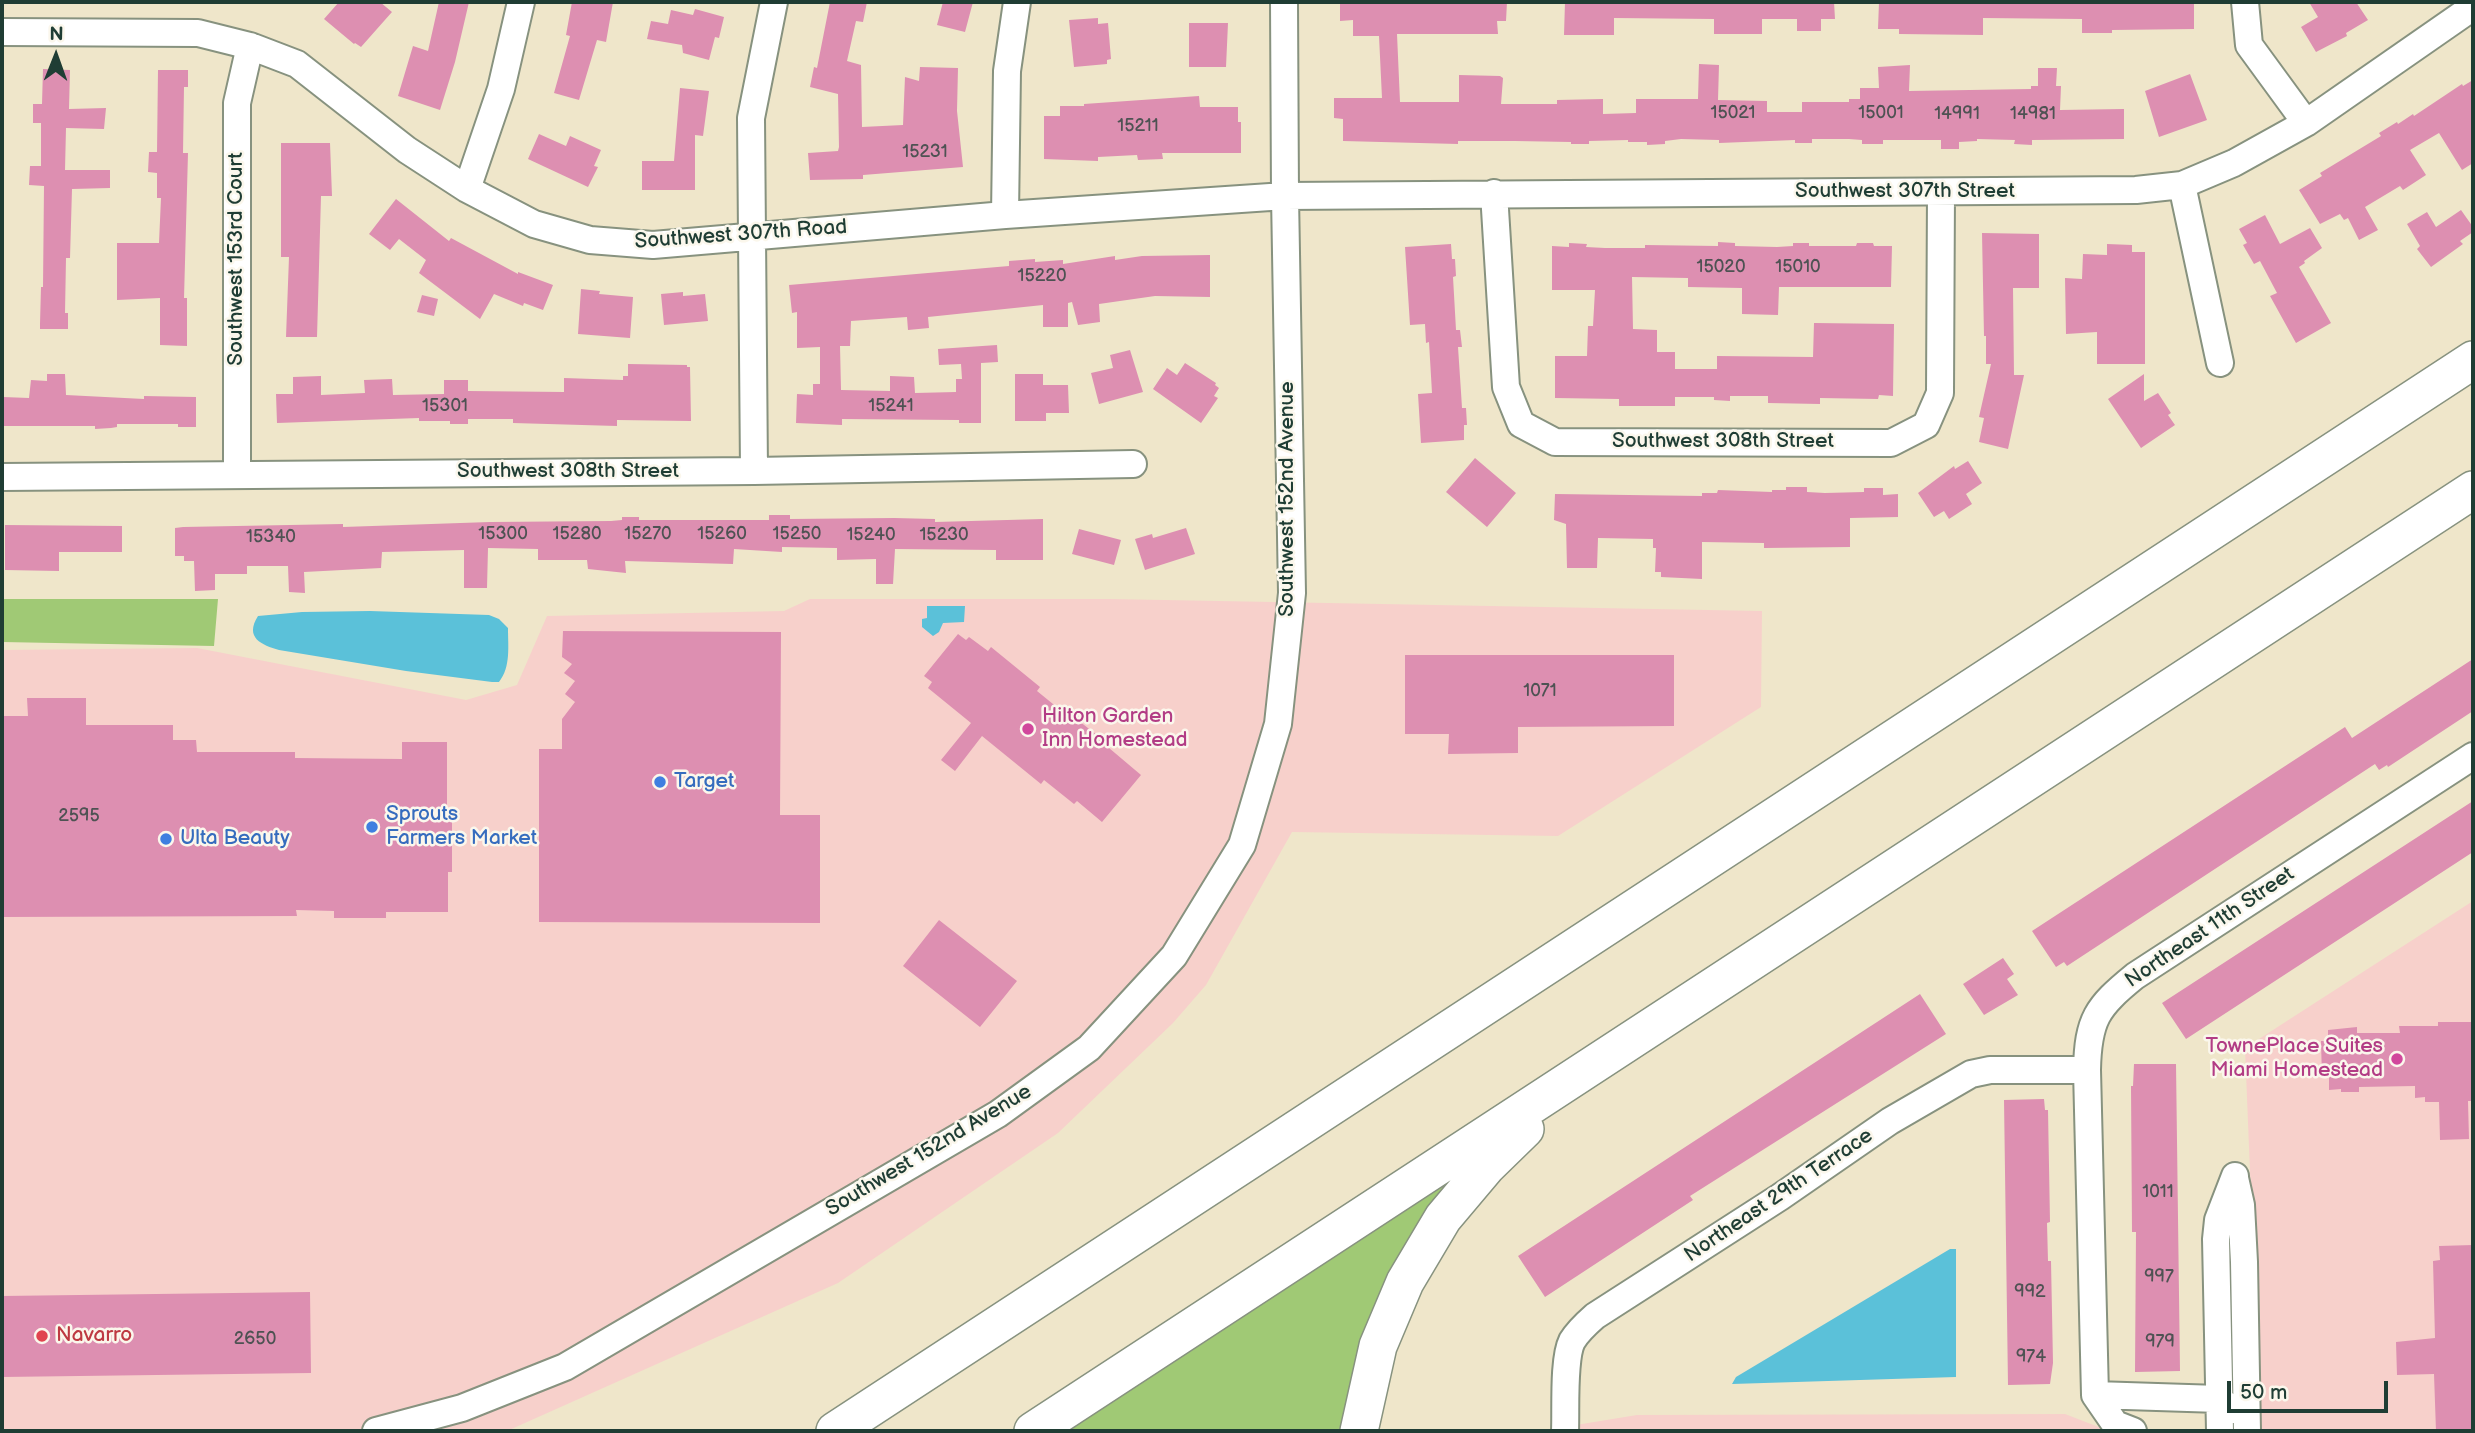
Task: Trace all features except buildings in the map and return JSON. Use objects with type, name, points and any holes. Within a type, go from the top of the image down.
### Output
[{"type":"highway","points":[[835,1431],[2473,360]]},
{"type":"highway","points":[[1032,1431],[2473,490]]},
{"type":"highway","points":[[1359,1431],[1378,1346],[1405,1282],[1443,1217],[1486,1167],[1531,1124],[1558,1088]]},
{"type":"street","points":[[467,190],[501,89],[521,2]]},
{"type":"street","points":[[754,471],[751,118],[774,2]]},
{"type":"street","points":[[1004,215],[1007,71],[1017,2]]},
{"type":"street","name":"Southwest 152nd Avenue","points":[[376,1431],[462,1408],[565,1367],[986,1121],[1089,1048],[1174,956],[1242,845],[1278,724],[1292,593],[1284,2]]},
{"type":"street","points":[[2245,2],[2249,45],[2306,123]]},
{"type":"street","name":"Southwest 307th Street","points":[[1285,196],[2136,190],[2182,185],[2234,163],[2306,123],[2473,7]]},
{"type":"street","name":"Southwest 307th Road","points":[[2,33],[198,33],[250,46],[297,64],[407,150],[467,190],[534,223],[590,240],[653,245],[1004,215],[1285,196]]},
{"type":"street","name":"Southwest 153rd Court","points":[[237,474],[237,103],[250,46]]},
{"type":"street","points":[[2182,185],[2220,363]]},
{"type":"street","name":"Southwest 308th Street","points":[[1494,193],[1506,387],[1521,424],[1555,442],[1891,443],[1926,425],[1940,393],[1941,192]]},
{"type":"street","name":"Southwest 308th Street","points":[[2,477],[754,471],[1133,464]]},
{"type":"street","name":"Northeast 11th Street","points":[[2095,1395],[2087,1070],[2089,1038],[2102,1005],[2147,968],[2473,756]]},
{"type":"street","name":"Northeast 29th Terrace","points":[[1566,1431],[1569,1353],[1578,1333],[1595,1316],[1780,1197],[1890,1121],[1960,1080],[1990,1070],[2087,1070]]},
{"type":"street","points":[[2220,1431],[2216,1239],[2218,1220],[2235,1176],[2241,1205],[2244,1262],[2245,1431]]},
{"type":"street","points":[[2095,1395],[2219,1399],[2233,1411],[2245,1431]]},
{"type":"street","points":[[2095,1395],[2115,1424],[2133,1431]]},
{"type":"street","points":[[2139,1431],[2136,1424],[2137,1414],[2155,1398]]},
{"type":"shaded area","points":[[810,599],[1110,599],[1762,611],[1761,707],[1558,836],[1292,832],[1206,985],[1173,1023],[1058,1133],[838,1283],[507,1431],[2,1431],[2,650],[197,648],[466,700],[517,685],[547,616],[784,611]]},
{"type":"shaded area","points":[[2473,901],[2473,1431],[2258,1431],[2258,1369],[2245,1048]]},
{"type":"shaded area","points":[[2065,1414],[2109,1431],[1539,1431],[1637,1415]]},
{"type":"green space","points":[[2,599],[218,599],[214,646],[2,642]]},
{"type":"green space","points":[[1457,1177],[1349,1431],[1068,1431]]},
{"type":"water","points":[[927,606],[965,606],[964,622],[943,623],[939,632],[933,636],[922,627],[922,619],[927,618]]},
{"type":"water","points":[[370,611],[489,615],[499,619],[508,628],[508,656],[503,676],[499,682],[492,682],[279,650],[261,643],[253,630],[258,616]]},
{"type":"water","points":[[1950,1249],[1956,1249],[1956,1377],[1732,1384],[1736,1377]]},
{"type":"place","name":"Hilton Garden Inn Homestead","points":[[1028,729]]},
{"type":"place","name":"Target","points":[[660,782]]},
{"type":"place","name":"Sprouts Farmers Market","points":[[372,827]]},
{"type":"place","name":"Ulta Beauty","points":[[166,839]]},
{"type":"place","name":"TownePlace Suites Miami Homestead","points":[[2397,1059]]},
{"type":"place","name":"Navarro","points":[[42,1336]]}]
